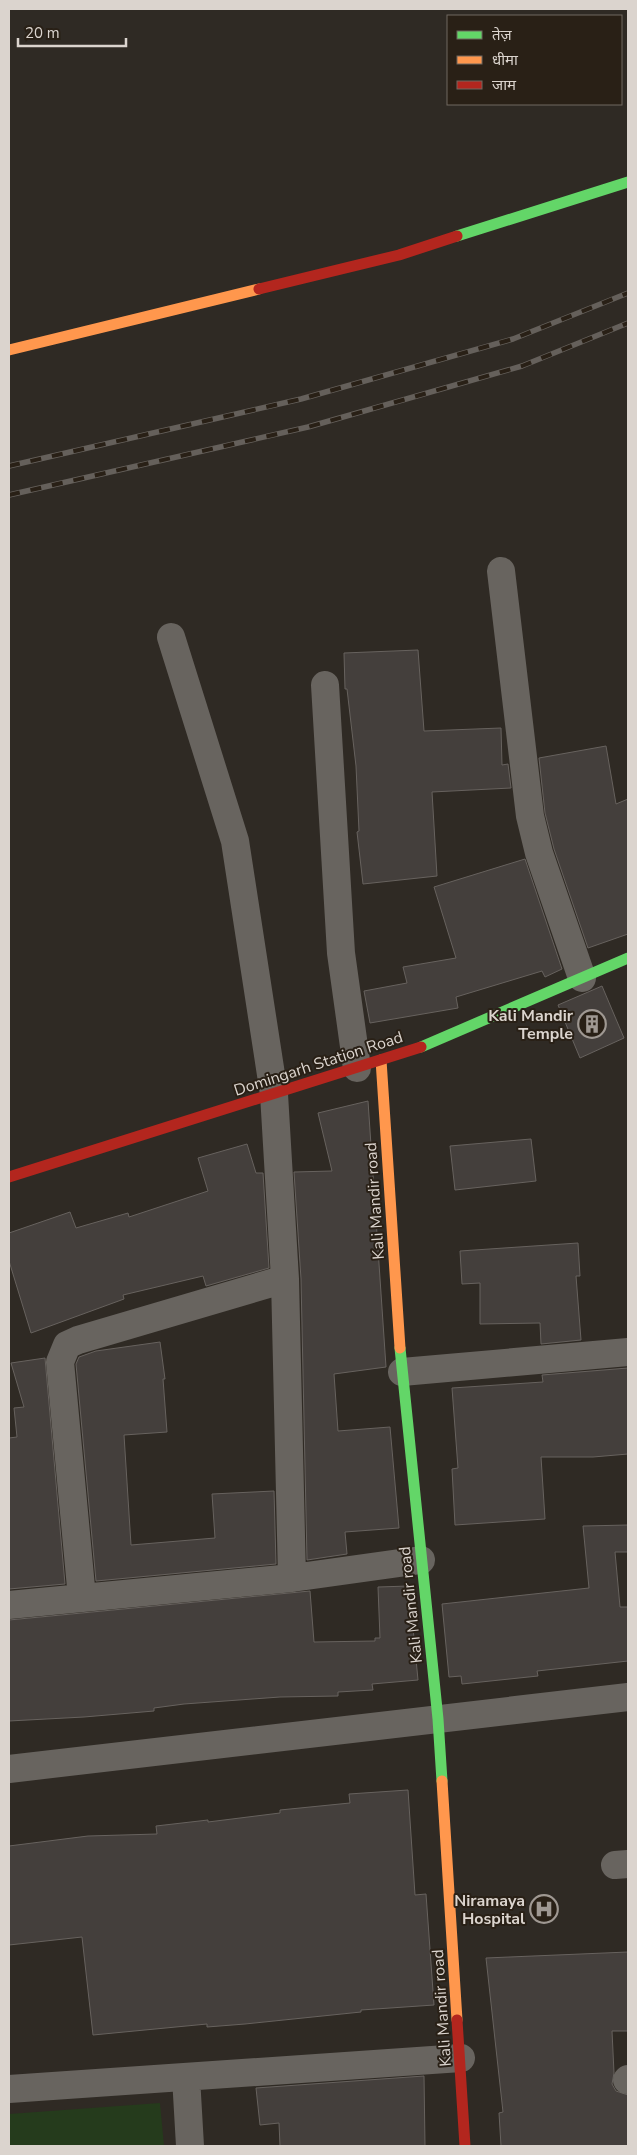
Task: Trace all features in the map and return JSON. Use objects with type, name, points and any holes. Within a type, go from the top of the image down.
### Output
[{"type":"street","points":[[9,350],[399,255],[628,182]]},
{"type":"street","points":[[500,570],[530,816],[539,853],[582,978]]},
{"type":"street","points":[[171,637],[235,841],[274,1094],[286,1279],[292,1578]]},
{"type":"street","points":[[325,685],[341,953],[369,1064]]},
{"type":"street","name":"Domingarh Station Road","points":[[9,1177],[411,1051],[628,958]]},
{"type":"street","name":"Kali Mandir road","points":[[369,1064],[438,1719],[461,2058],[465,2146]]},
{"type":"street","points":[[82,1598],[60,1362],[67,1346],[78,1340],[286,1279]]},
{"type":"street","points":[[402,1372],[628,1352]]},
{"type":"street","points":[[9,1605],[292,1578],[421,1560]]},
{"type":"street","points":[[9,1769],[628,1697]]},
{"type":"street","points":[[9,2089],[461,2058]]},
{"type":"street","points":[[186,2077],[190,2146]]},
{"type":"green space","points":[[160,2103],[164,2146],[9,2146],[9,2114]]},
{"type":"building","points":[[418,650],[424,731],[501,728],[502,765],[508,764],[511,788],[432,792],[437,876],[363,884],[357,832],[359,831],[356,766],[347,689],[345,689],[344,653]]},
{"type":"building","points":[[606,746],[616,804],[628,799],[628,934],[588,948],[554,849],[545,813],[539,758]]},
{"type":"building","points":[[525,859],[562,969],[545,977],[542,971],[456,997],[458,1008],[370,1023],[364,991],[407,983],[403,967],[456,958],[434,887]]},
{"type":"building","name":"Kali Mandir Temple","points":[[602,986],[624,1038],[580,1058],[558,1005]]},
{"type":"building","points":[[368,1101],[386,1367],[334,1374],[338,1431],[390,1427],[399,1528],[345,1532],[347,1554],[307,1560],[301,1279],[294,1172],[332,1171],[318,1113]]},
{"type":"building","points":[[531,1139],[536,1181],[455,1190],[450,1146]]},
{"type":"building","points":[[247,1144],[256,1173],[263,1173],[269,1268],[206,1286],[203,1276],[123,1295],[124,1299],[31,1333],[9,1261],[9,1233],[70,1212],[76,1228],[128,1213],[129,1217],[208,1191],[198,1158]]},
{"type":"building","points":[[578,1243],[580,1276],[576,1276],[581,1340],[541,1344],[540,1323],[480,1324],[480,1283],[462,1284],[460,1251]]},
{"type":"building","points":[[160,1342],[165,1379],[163,1379],[167,1432],[124,1435],[131,1545],[215,1538],[212,1494],[274,1491],[276,1564],[96,1581],[76,1364],[79,1357],[96,1351]]},
{"type":"building","points":[[45,1358],[65,1584],[9,1589],[9,1438],[17,1437],[14,1408],[24,1407],[11,1363]]},
{"type":"building","points":[[628,1368],[628,1454],[593,1457],[541,1457],[545,1519],[455,1525],[452,1469],[458,1468],[452,1388],[543,1382],[542,1375]]},
{"type":"building","points":[[628,1525],[628,1552],[615,1552],[620,1607],[628,1607],[628,1661],[537,1671],[538,1676],[462,1684],[461,1676],[449,1677],[442,1604],[589,1588],[583,1526]]},
{"type":"building","points":[[409,1586],[418,1680],[372,1684],[373,1690],[338,1692],[338,1696],[280,1697],[184,1704],[154,1708],[154,1711],[9,1721],[9,1620],[310,1591],[314,1642],[375,1641],[375,1638],[380,1638],[378,1587]]},
{"type":"building","points":[[408,1790],[415,1895],[426,1894],[434,2005],[361,2010],[361,2012],[245,2024],[207,2027],[207,2024],[93,2035],[82,1937],[9,1945],[9,1846],[88,1836],[157,1834],[156,1826],[208,1820],[208,1822],[280,1813],[280,1810],[350,1803],[349,1794]]},
{"type":"building","points":[[628,1952],[628,2031],[612,2031],[614,2073],[612,2084],[616,2091],[628,2095],[628,2146],[501,2146],[499,2113],[503,2112],[486,1958]]},
{"type":"building","points":[[424,2076],[425,2146],[280,2146],[279,2123],[260,2125],[256,2088]]},
{"type":"railway","points":[[9,466],[301,399],[513,339],[628,293]]},
{"type":"railway","points":[[9,495],[308,427],[522,366],[628,323]]},
{"type":"traffic: fast","points":[[457,236],[628,182]]},
{"type":"traffic: fast","points":[[421,1047],[628,958]]},
{"type":"traffic: fast","points":[[400,1348],[438,1719],[442,1781]]},
{"type":"traffic: slow","points":[[9,350],[259,289]]},
{"type":"traffic: slow","points":[[381,1060],[400,1348]]},
{"type":"traffic: slow","points":[[442,1781],[457,2020]]},
{"type":"traffic: jam","points":[[259,289],[399,255],[457,236]]},
{"type":"traffic: jam","points":[[9,1177],[421,1047]]},
{"type":"traffic: jam","points":[[457,2020],[465,2146]]},
{"type":"place","name":"Kali Mandir Temple","points":[[592,1024]]},
{"type":"place","name":"Niramaya Hospital","points":[[544,1909]]}]
